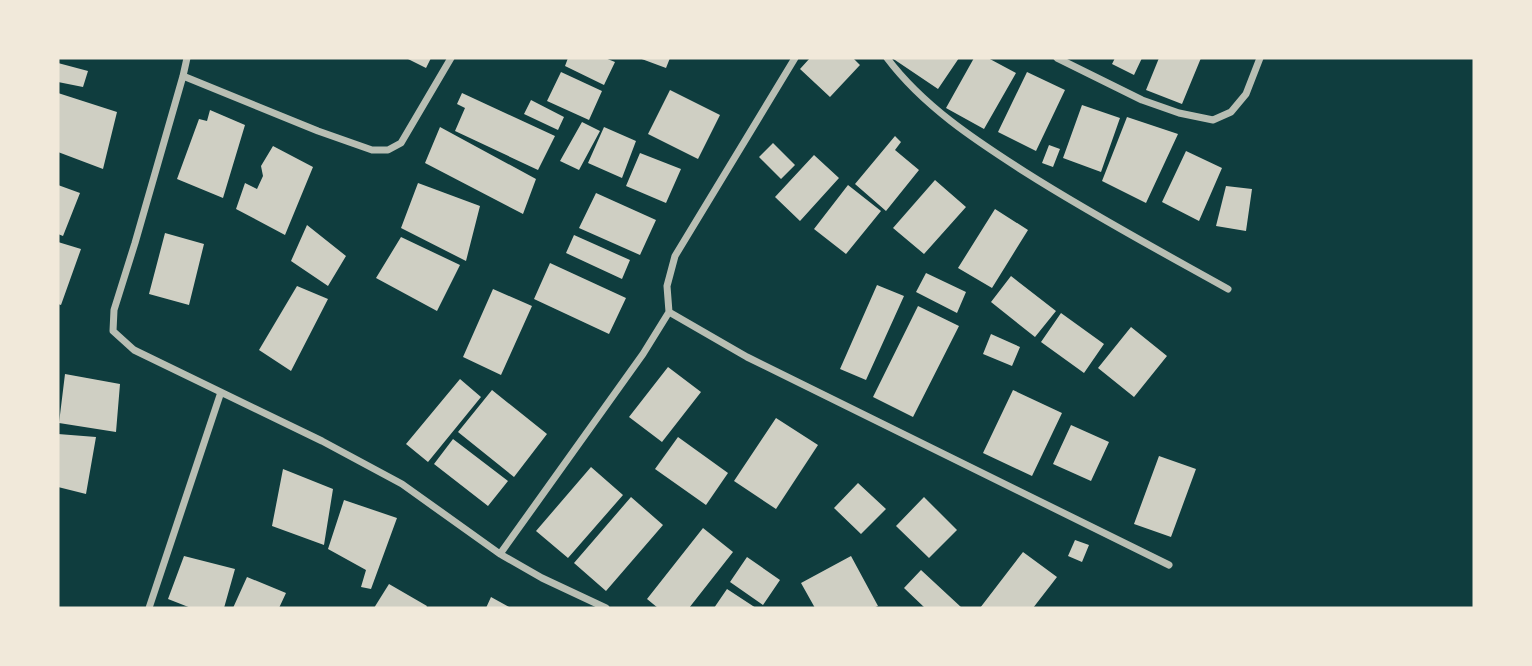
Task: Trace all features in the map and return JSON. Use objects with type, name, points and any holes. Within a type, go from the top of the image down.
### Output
[{"type":"street","points":[[187,58],[114,310],[113,331],[134,350],[322,441],[402,484],[500,554],[542,578],[606,608]]},
{"type":"street","points":[[183,76],[318,131],[372,149],[388,150],[401,143],[451,58]]},
{"type":"street","points":[[500,554],[643,354],[669,312],[667,286],[674,256],[794,58]]},
{"type":"street","points":[[887,58],[932,106],[990,149],[1066,198],[1228,289]]},
{"type":"street","points":[[1057,58],[1142,100],[1179,113],[1213,120],[1231,112],[1246,94],[1260,58]]},
{"type":"street","points":[[669,312],[747,357],[1169,565]]},
{"type":"street","points":[[149,608],[221,392]]},
{"type":"building","points":[[406,58],[431,58],[426,68]]},
{"type":"building","points":[[568,58],[605,58],[615,62],[604,85],[565,66]]},
{"type":"building","points":[[639,58],[670,58],[666,68]]},
{"type":"building","points":[[810,58],[853,58],[860,65],[830,97],[800,69]]},
{"type":"building","points":[[892,58],[959,58],[938,89]]},
{"type":"building","points":[[974,58],[988,58],[1016,73],[984,129],[946,108]]},
{"type":"building","points":[[1115,58],[1142,58],[1134,75],[1112,64]]},
{"type":"building","points":[[1159,58],[1201,58],[1182,104],[1146,90]]},
{"type":"building","points":[[58,63],[88,71],[83,87],[58,82]]},
{"type":"building","points":[[561,72],[602,91],[589,120],[547,101]]},
{"type":"building","points":[[1027,72],[1065,90],[1036,151],[998,132]]},
{"type":"building","points":[[670,90],[720,115],[698,159],[648,134]]},
{"type":"building","points":[[58,93],[117,112],[103,169],[58,152]]},
{"type":"building","points":[[462,93],[555,136],[538,170],[455,131],[465,108],[457,104]]},
{"type":"building","points":[[531,100],[564,117],[558,130],[524,114]]},
{"type":"building","points":[[1082,105],[1120,118],[1101,172],[1063,158]]},
{"type":"building","points":[[210,110],[245,125],[223,198],[177,179],[199,119],[207,121]]},
{"type":"building","points":[[1127,117],[1178,134],[1146,203],[1102,181]]},
{"type":"building","points":[[582,122],[600,131],[579,170],[560,161]]},
{"type":"building","points":[[440,127],[536,179],[523,214],[425,163]]},
{"type":"building","points":[[604,127],[636,141],[622,178],[588,163]]},
{"type":"building","points":[[895,136],[901,142],[895,150],[919,170],[886,211],[855,184]]},
{"type":"building","points":[[773,143],[795,165],[781,179],[759,157]]},
{"type":"building","points":[[1049,145],[1060,149],[1053,167],[1042,163]]},
{"type":"building","points":[[273,146],[313,167],[285,235],[236,209],[245,183],[257,189],[263,176],[261,166]]},
{"type":"building","points":[[1186,151],[1222,168],[1199,221],[1162,202]]},
{"type":"building","points":[[640,153],[681,169],[666,203],[626,186]]},
{"type":"building","points":[[814,155],[839,178],[800,221],[775,197]]},
{"type":"building","points":[[935,180],[966,207],[924,254],[893,228]]},
{"type":"building","points":[[418,183],[480,206],[466,261],[401,228]]},
{"type":"building","points":[[58,185],[80,193],[63,236],[58,234]]},
{"type":"building","points":[[848,185],[881,211],[846,254],[814,229]]},
{"type":"building","points":[[1226,186],[1252,189],[1246,231],[1216,226]]},
{"type":"building","points":[[596,193],[656,220],[640,255],[579,228]]},
{"type":"building","points":[[995,209],[1028,230],[992,288],[958,268]]},
{"type":"building","points":[[307,225],[346,256],[328,286],[291,261]]},
{"type":"building","points":[[165,233],[204,244],[189,305],[149,294]]},
{"type":"building","points":[[574,235],[630,260],[622,279],[566,253]]},
{"type":"building","points":[[401,237],[460,265],[437,311],[376,278]]},
{"type":"building","points":[[58,242],[81,249],[61,305],[58,304]]},
{"type":"building","points":[[550,263],[626,298],[609,334],[534,299]]},
{"type":"building","points":[[926,273],[966,292],[957,313],[916,292]]},
{"type":"building","points":[[1011,276],[1056,311],[1035,337],[991,302]]},
{"type":"building","points":[[877,285],[904,296],[866,380],[840,369]]},
{"type":"building","points":[[297,286],[328,299],[291,371],[259,350]]},
{"type":"building","points":[[493,289],[532,306],[501,375],[463,357]]},
{"type":"building","points":[[918,306],[959,326],[913,417],[873,397]]},
{"type":"building","points":[[1061,313],[1104,344],[1084,373],[1041,342]]},
{"type":"building","points":[[1131,327],[1167,356],[1134,397],[1098,368]]},
{"type":"building","points":[[991,334],[1020,347],[1012,366],[983,354]]},
{"type":"building","points":[[668,367],[701,392],[662,442],[629,417]]},
{"type":"building","points":[[65,374],[120,384],[116,432],[59,423]]},
{"type":"building","points":[[460,379],[481,397],[428,462],[406,444]]},
{"type":"building","points":[[492,390],[547,434],[514,477],[458,432]]},
{"type":"building","points":[[1013,390],[1062,413],[1032,476],[983,453]]},
{"type":"building","points":[[776,418],[818,445],[776,509],[734,481]]},
{"type":"building","points":[[1071,425],[1109,442],[1091,481],[1053,464]]},
{"type":"building","points":[[58,434],[96,437],[86,494],[58,487]]},
{"type":"building","points":[[678,437],[728,473],[706,505],[655,469]]},
{"type":"building","points":[[453,439],[508,481],[488,506],[434,464]]},
{"type":"building","points":[[1159,456],[1196,469],[1171,537],[1134,524]]},
{"type":"building","points":[[591,467],[623,495],[568,558],[536,531]]},
{"type":"building","points":[[283,469],[333,489],[324,545],[272,526]]},
{"type":"building","points":[[858,483],[886,509],[861,534],[834,508]]},
{"type":"building","points":[[631,497],[663,525],[606,591],[574,563]]},
{"type":"building","points":[[924,497],[957,530],[929,558],[896,526]]},
{"type":"building","points":[[344,500],[397,518],[371,589],[361,587],[366,570],[328,549]]},
{"type":"building","points":[[703,528],[733,552],[689,608],[658,608],[647,599]]},
{"type":"building","points":[[1075,540],[1089,545],[1082,562],[1068,556]]},
{"type":"building","points":[[1023,552],[1057,577],[1033,608],[980,608]]},
{"type":"building","points":[[184,556],[235,569],[224,608],[191,608],[168,599]]},
{"type":"building","points":[[851,556],[878,606],[815,608],[801,583]]},
{"type":"building","points":[[747,557],[780,580],[763,605],[730,582]]},
{"type":"building","points":[[921,570],[962,608],[925,608],[904,588]]},
{"type":"building","points":[[247,577],[286,593],[279,608],[233,608]]},
{"type":"building","points":[[389,584],[427,606],[426,608],[374,608]]},
{"type":"building","points":[[727,589],[756,608],[714,608]]},
{"type":"building","points":[[491,597],[511,608],[486,608]]}]
